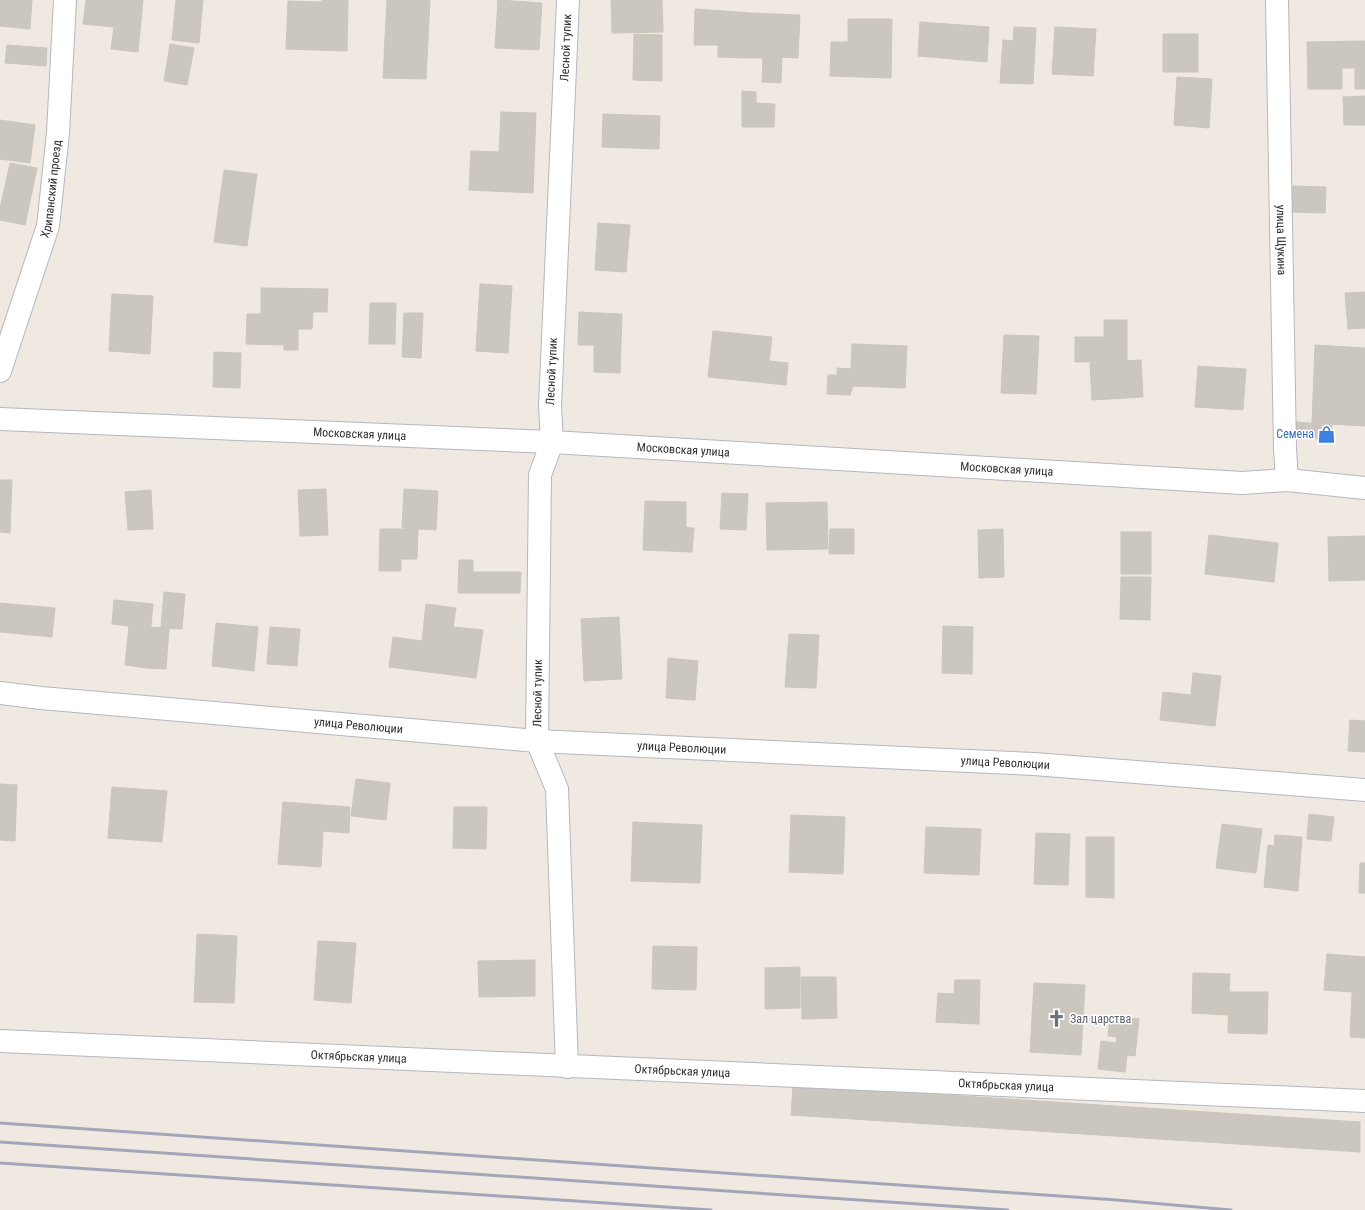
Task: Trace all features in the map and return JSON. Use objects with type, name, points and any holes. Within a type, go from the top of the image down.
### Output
[{"type":"street","name":"Хрипанский проезд","points":[[0,371],[48,226],[58,133],[65,0]]},
{"type":"street","name":"Лесной тупик","points":[[537,742],[540,475],[552,442],[550,406],[568,0]]},
{"type":"street","name":"улица Щукина","points":[[1277,0],[1284,449],[1287,480]]},
{"type":"street","name":"Московская улица","points":[[0,419],[552,442],[1234,483],[1287,480],[1365,488]]},
{"type":"street","name":"улица Революции","points":[[0,693],[41,698],[537,742],[1034,764],[1365,790]]},
{"type":"street","points":[[537,742],[557,789],[567,1067]]},
{"type":"street","name":"Октябрьская улица","points":[[0,1041],[1365,1101]]},
{"type":"building","points":[[0,0],[32,0],[30,29],[0,26]]},
{"type":"building","points":[[86,0],[143,0],[138,52],[111,49],[114,27],[83,24]]},
{"type":"building","points":[[176,0],[203,0],[199,43],[172,40]]},
{"type":"building","points":[[322,0],[348,0],[347,51],[286,49],[288,1],[321,2]]},
{"type":"building","points":[[387,0],[430,0],[426,79],[383,78]]},
{"type":"building","points":[[498,0],[542,3],[539,50],[495,48]]},
{"type":"building","points":[[611,0],[662,0],[663,32],[612,33]]},
{"type":"building","points":[[695,9],[751,13],[748,58],[718,57],[718,45],[694,45]]},
{"type":"building","points":[[751,13],[800,15],[798,58],[782,57],[781,83],[762,82],[763,58],[748,58]]},
{"type":"building","points":[[848,19],[892,19],[891,78],[830,76],[831,42],[848,42]]},
{"type":"building","points":[[920,22],[989,27],[987,62],[918,56]]},
{"type":"building","points":[[1014,27],[1036,28],[1033,84],[1000,83],[1003,40],[1013,41]]},
{"type":"building","points":[[1055,27],[1096,29],[1093,76],[1052,74]]},
{"type":"building","points":[[634,34],[662,35],[662,81],[633,80]]},
{"type":"building","points":[[1163,34],[1198,34],[1198,72],[1163,72]]},
{"type":"building","points":[[1365,41],[1365,89],[1355,89],[1355,68],[1342,68],[1342,89],[1308,89],[1307,42]]},
{"type":"building","points":[[170,44],[194,48],[187,85],[164,81]]},
{"type":"building","points":[[7,45],[47,48],[46,66],[5,63]]},
{"type":"building","points":[[1177,77],[1212,79],[1209,128],[1174,125]]},
{"type":"building","points":[[742,91],[756,92],[756,103],[775,104],[774,127],[742,127]]},
{"type":"building","points":[[1365,96],[1365,125],[1344,125],[1343,97]]},
{"type":"building","points":[[501,112],[536,113],[533,193],[469,190],[471,151],[499,152]]},
{"type":"building","points":[[603,114],[660,116],[659,149],[602,147]]},
{"type":"building","points":[[0,120],[35,125],[30,163],[0,159]]},
{"type":"building","points":[[10,163],[37,168],[25,225],[0,220],[0,209]]},
{"type":"building","points":[[224,170],[257,174],[247,246],[214,242]]},
{"type":"building","points":[[1293,186],[1326,187],[1325,213],[1292,212]]},
{"type":"building","points":[[598,223],[630,225],[626,272],[595,270]]},
{"type":"building","points":[[480,284],[512,286],[508,353],[476,351]]},
{"type":"building","points":[[261,288],[328,289],[327,312],[313,312],[312,329],[298,329],[298,350],[284,350],[284,345],[246,344],[247,314],[261,314]]},
{"type":"building","points":[[1365,292],[1365,328],[1348,329],[1345,293]]},
{"type":"building","points":[[112,294],[153,296],[150,354],[109,351]]},
{"type":"building","points":[[370,303],[396,303],[395,344],[369,344]]},
{"type":"building","points":[[579,312],[622,314],[620,373],[594,372],[594,345],[578,345]]},
{"type":"building","points":[[404,313],[423,313],[421,358],[402,357]]},
{"type":"building","points":[[1104,320],[1127,320],[1127,361],[1075,362],[1075,337],[1104,337]]},
{"type":"building","points":[[713,331],[772,337],[769,361],[788,363],[786,385],[708,377]]},
{"type":"building","points":[[1004,335],[1039,336],[1036,394],[1001,393]]},
{"type":"building","points":[[852,344],[907,346],[905,388],[853,386],[850,395],[827,394],[828,375],[837,375],[837,368],[851,369]]},
{"type":"building","points":[[1315,345],[1365,348],[1365,426],[1312,423]]},
{"type":"building","points":[[214,352],[241,353],[240,388],[213,387]]},
{"type":"building","points":[[1141,360],[1143,397],[1092,400],[1090,363]]},
{"type":"building","points":[[1198,366],[1246,369],[1243,410],[1195,407]]},
{"type":"building","points":[[1296,422],[1332,425],[1331,440],[1295,437]]},
{"type":"building","points":[[0,480],[12,480],[10,533],[0,532]]},
{"type":"building","points":[[326,489],[328,535],[300,536],[298,490]]},
{"type":"building","points":[[404,489],[438,491],[436,530],[402,528]]},
{"type":"building","points":[[151,490],[153,529],[128,530],[125,492]]},
{"type":"building","points":[[722,493],[748,494],[746,530],[720,529]]},
{"type":"building","points":[[645,501],[686,502],[686,527],[644,526]]},
{"type":"building","points":[[827,502],[828,549],[767,550],[766,503]]},
{"type":"building","points":[[644,526],[694,528],[692,552],[643,550]]},
{"type":"building","points":[[380,529],[418,529],[417,559],[401,559],[401,571],[379,571]]},
{"type":"building","points":[[830,529],[854,529],[854,554],[829,554]]},
{"type":"building","points":[[1003,529],[1004,577],[979,578],[978,530]]},
{"type":"building","points":[[1121,532],[1151,532],[1151,574],[1121,574]]},
{"type":"building","points":[[1209,535],[1278,543],[1274,582],[1205,574]]},
{"type":"building","points":[[1365,536],[1365,580],[1329,581],[1328,537]]},
{"type":"building","points":[[459,560],[473,560],[473,572],[521,572],[520,593],[458,593]]},
{"type":"building","points":[[1121,577],[1151,577],[1150,620],[1120,619]]},
{"type":"building","points":[[164,592],[185,594],[182,629],[161,628]]},
{"type":"building","points":[[114,600],[153,604],[147,668],[125,665],[129,626],[112,624]]},
{"type":"building","points":[[0,603],[55,608],[52,637],[0,632]]},
{"type":"building","points":[[426,604],[456,608],[453,627],[483,630],[476,678],[389,667],[393,637],[422,641]]},
{"type":"building","points":[[619,617],[622,679],[584,681],[581,619]]},
{"type":"building","points":[[216,623],[258,627],[254,671],[212,666]]},
{"type":"building","points":[[943,626],[973,627],[972,674],[942,673]]},
{"type":"building","points":[[150,627],[169,628],[166,669],[147,668]]},
{"type":"building","points":[[270,627],[300,629],[297,666],[267,664]]},
{"type":"building","points":[[789,634],[819,635],[816,688],[785,687]]},
{"type":"building","points":[[668,658],[698,661],[695,700],[666,698]]},
{"type":"building","points":[[1193,673],[1221,676],[1215,726],[1160,720],[1163,692],[1191,695]]},
{"type":"building","points":[[1350,720],[1365,721],[1365,752],[1348,751]]},
{"type":"building","points":[[356,779],[390,783],[386,820],[351,816]]},
{"type":"building","points":[[0,784],[17,785],[15,841],[0,840]]},
{"type":"building","points":[[112,787],[167,791],[162,842],[108,838]]},
{"type":"building","points":[[283,802],[350,807],[349,833],[323,831],[321,867],[278,864]]},
{"type":"building","points":[[454,807],[487,807],[486,849],[453,848]]},
{"type":"building","points":[[1309,814],[1334,817],[1331,841],[1307,839]]},
{"type":"building","points":[[791,815],[845,817],[843,874],[789,872]]},
{"type":"building","points":[[633,822],[702,825],[700,883],[631,881]]},
{"type":"building","points":[[1222,824],[1262,829],[1256,873],[1216,868]]},
{"type":"building","points":[[926,827],[981,829],[979,875],[924,873]]},
{"type":"building","points":[[1036,833],[1070,834],[1068,885],[1034,884]]},
{"type":"building","points":[[1275,835],[1302,837],[1298,891],[1264,887],[1268,845],[1274,846]]},
{"type":"building","points":[[1086,837],[1114,837],[1114,898],[1086,897]]},
{"type":"building","points":[[1360,863],[1365,863],[1365,893],[1359,893]]},
{"type":"building","points":[[197,934],[237,936],[234,1003],[194,1002]]},
{"type":"building","points":[[318,941],[356,943],[351,1003],[314,1000]]},
{"type":"building","points":[[653,946],[697,947],[696,990],[652,989]]},
{"type":"building","points":[[1327,954],[1365,957],[1365,993],[1324,990]]},
{"type":"building","points":[[535,960],[535,996],[479,997],[478,961]]},
{"type":"building","points":[[800,967],[800,1008],[765,1009],[765,968]]},
{"type":"building","points":[[1193,973],[1230,974],[1228,1015],[1192,1013]]},
{"type":"building","points":[[801,977],[836,977],[837,1018],[802,1019]]},
{"type":"building","points":[[955,980],[980,980],[979,1024],[936,1022],[938,993],[954,994]]},
{"type":"building","name":"Зал царства","points":[[1034,983],[1085,985],[1081,1055],[1030,1052]]},
{"type":"building","points":[[1229,992],[1268,992],[1267,1034],[1228,1033]]},
{"type":"building","points":[[1352,993],[1365,993],[1365,1038],[1350,1037]]},
{"type":"building","points":[[1110,1016],[1139,1019],[1135,1056],[1127,1055],[1125,1072],[1098,1069],[1101,1041],[1116,1043],[1117,1037],[1108,1036]]},
{"type":"building","points":[[793,1085],[1360,1122],[1360,1152],[791,1115]]},
{"type":"railway","points":[[0,1123],[1117,1200],[1231,1210]]},
{"type":"railway","points":[[0,1142],[1008,1210]]},
{"type":"railway","points":[[0,1163],[711,1210]]},
{"type":"place","name":"Семена","points":[[1327,434]]},
{"type":"place","name":"Зал царства","points":[[1057,1019]]}]
